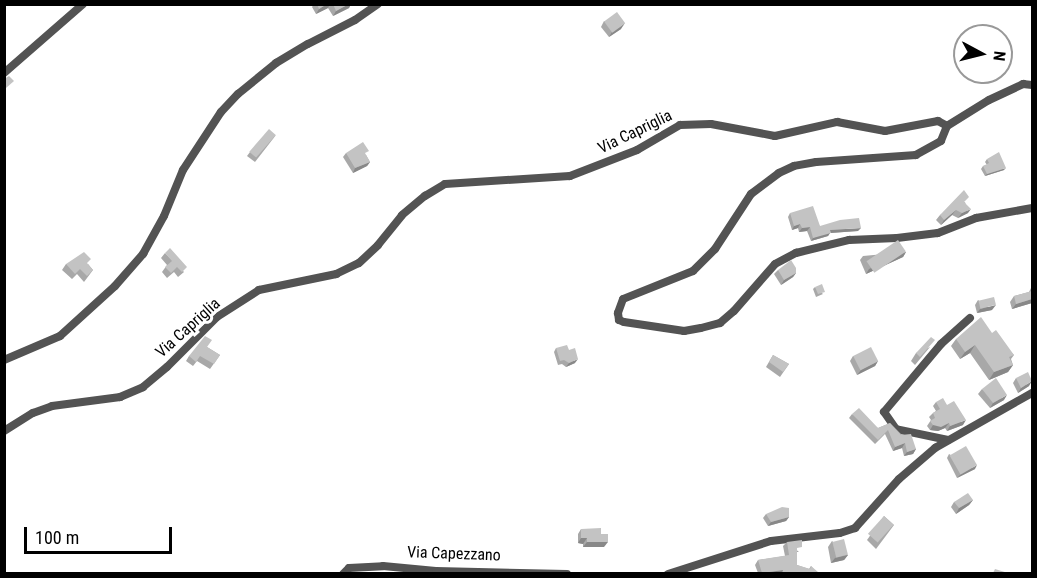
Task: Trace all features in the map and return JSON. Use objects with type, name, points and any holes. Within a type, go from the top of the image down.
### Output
[{"type":"street","points":[[4,73],[83,4]]},
{"type":"street","points":[[4,360],[60,336],[115,286],[143,254],[164,216],[183,170],[221,112],[238,94],[276,63],[355,20],[378,4]]},
{"type":"street","points":[[1032,85],[1023,84],[989,100],[947,126],[941,141],[916,155],[825,160],[794,166],[779,173],[751,194],[715,249],[693,271],[623,299],[619,306],[619,320],[684,331],[720,323],[734,311],[775,264],[796,253],[849,240],[897,238],[938,232],[976,218],[1032,208]]},
{"type":"street","name":"Via Capriglia","points":[[4,431],[33,413],[52,406],[120,397],[142,387],[167,367],[217,317],[259,290],[336,274],[358,263],[378,245],[402,215],[425,196],[446,184],[570,176],[638,150],[673,129],[692,123],[730,127],[775,136],[837,122],[885,131],[938,121],[947,126]]},
{"type":"street","points":[[948,440],[896,429],[884,412],[941,344],[970,318]]},
{"type":"street","points":[[668,573],[771,541],[840,533],[855,528],[905,473],[948,440],[1032,393]]},
{"type":"street","name":"Via Capezzano","points":[[343,573],[349,568],[383,566],[436,571],[567,573]]},
{"type":"building","points":[[317,4],[327,4],[319,9]]},
{"type":"building","points":[[333,4],[349,4],[336,11]]},
{"type":"building","points":[[617,12],[625,23],[612,33],[604,21]]},
{"type":"building","points":[[9,76],[14,81],[6,88],[4,79]]},
{"type":"building","points":[[269,129],[276,135],[256,158],[249,152]]},
{"type":"building","points":[[363,142],[369,151],[365,153],[370,162],[355,168],[346,153]]},
{"type":"building","points":[[999,152],[1006,168],[987,174],[983,166],[989,163],[987,159]]},
{"type":"building","points":[[964,190],[969,197],[964,202],[971,209],[962,213],[956,210],[944,220],[940,215]]},
{"type":"building","points":[[813,206],[820,226],[840,220],[859,218],[861,228],[830,230],[831,233],[813,238],[810,227],[802,228],[800,224],[794,226],[790,213]]},
{"type":"building","points":[[898,240],[906,252],[874,273],[866,261]]},
{"type":"building","points":[[170,248],[187,267],[182,272],[177,267],[171,273],[165,267],[172,261],[165,253]]},
{"type":"building","points":[[84,252],[91,259],[87,263],[93,270],[87,276],[80,269],[75,274],[66,264]]},
{"type":"building","points":[[791,260],[796,273],[784,280],[778,270]]},
{"type":"building","points":[[822,284],[825,292],[818,294],[815,287]]},
{"type":"building","points":[[1032,291],[1032,299],[1016,304],[1014,296]]},
{"type":"building","points":[[994,297],[996,305],[980,309],[978,301]]},
{"type":"building","points":[[981,317],[992,333],[996,330],[1014,355],[1009,357],[1013,365],[994,372],[975,345],[965,352],[956,339]]},
{"type":"building","points":[[205,336],[212,340],[207,347],[220,355],[214,364],[200,356],[196,362],[189,356]]},
{"type":"building","points":[[931,337],[935,340],[920,357],[916,353]]},
{"type":"building","points":[[567,345],[569,350],[575,348],[578,359],[569,363],[564,360],[560,361],[556,348]]},
{"type":"building","points":[[871,347],[878,361],[860,370],[853,356]]},
{"type":"building","points":[[773,355],[789,364],[783,372],[769,362]]},
{"type":"building","points":[[1028,372],[1032,381],[1021,388],[1016,378]]},
{"type":"building","points":[[996,378],[1007,395],[993,403],[982,389]]},
{"type":"building","points":[[943,398],[947,405],[954,401],[966,420],[950,426],[949,423],[941,427],[933,425],[930,421],[935,418],[933,413],[940,409],[936,402]]},
{"type":"building","points":[[859,408],[878,428],[890,423],[901,435],[911,434],[916,449],[907,452],[905,443],[895,447],[888,430],[878,440],[852,414]]},
{"type":"building","points":[[966,446],[977,465],[961,475],[950,456]]},
{"type":"building","points":[[968,493],[973,500],[959,508],[954,502]]},
{"type":"building","points":[[782,507],[789,508],[789,517],[771,522],[766,514]]},
{"type":"building","points":[[884,516],[894,525],[878,543],[868,534]]},
{"type":"building","points":[[601,528],[601,534],[608,534],[608,542],[587,542],[587,538],[581,538],[581,529]]},
{"type":"building","points":[[844,539],[848,555],[836,557],[832,542]]},
{"type":"building","points":[[802,540],[802,547],[797,548],[797,565],[810,569],[811,566],[817,573],[783,573],[783,570],[762,573],[758,560],[789,555],[787,542]]},
{"type":"building","points":[[995,569],[1008,573],[993,573]]}]
